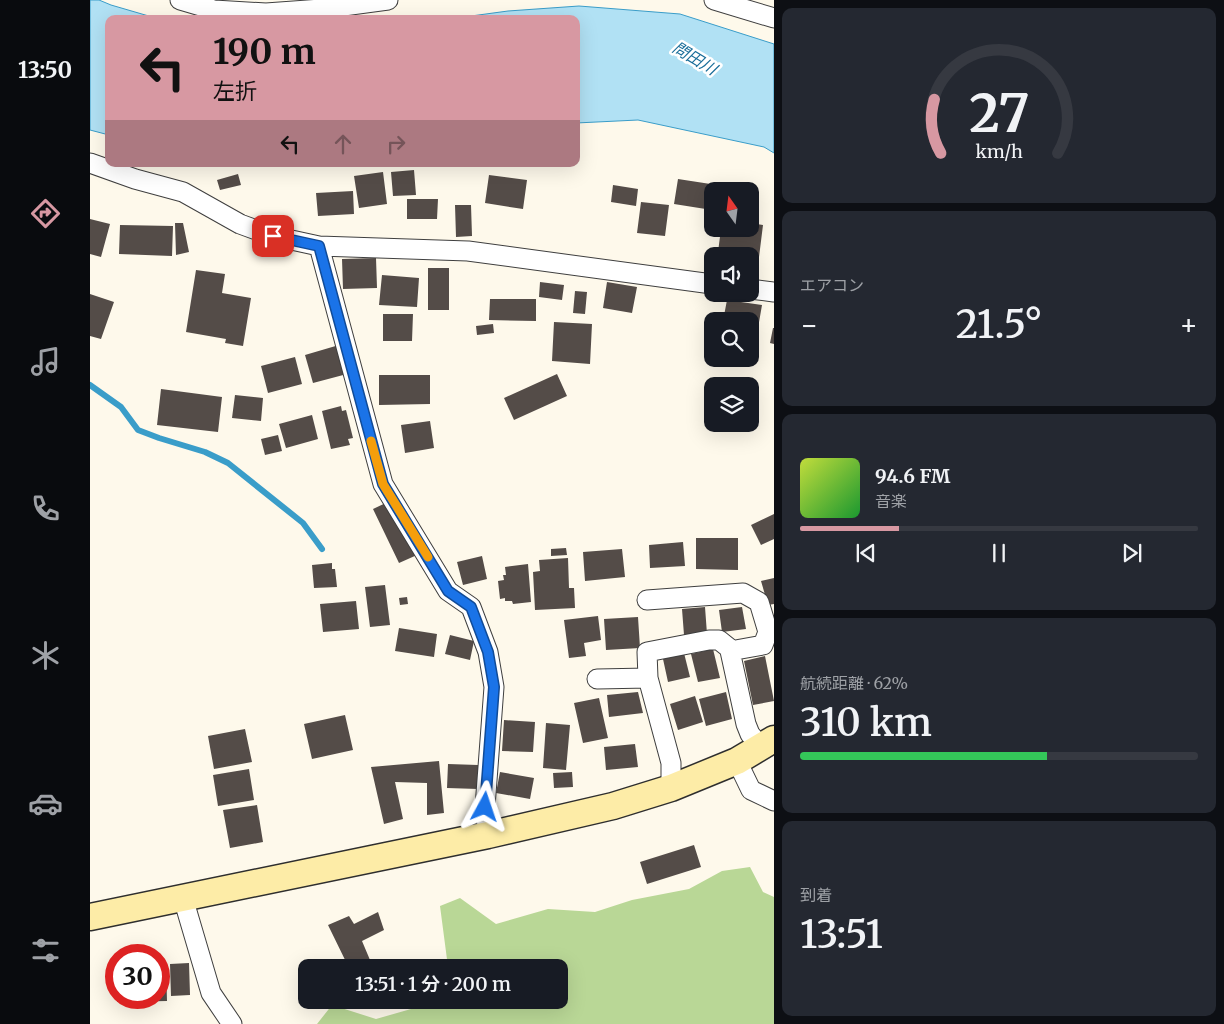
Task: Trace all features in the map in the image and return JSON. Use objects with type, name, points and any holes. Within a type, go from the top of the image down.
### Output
[{"type":"street","points":[[180,0],[214,10],[266,13],[320,9],[388,0]]},
{"type":"street","points":[[714,0],[774,18]]},
{"type":"street","points":[[90,163],[135,179],[182,192],[240,224],[273,236],[319,246],[468,251],[704,283]]},
{"type":"street","points":[[319,246],[383,484],[448,591],[471,607],[488,652],[494,687],[485,807],[488,835]]},
{"type":"street","points":[[759,290],[774,292]]},
{"type":"street","points":[[647,600],[744,593],[759,602],[768,632],[763,645],[730,651]]},
{"type":"street","points":[[671,788],[670,763],[648,678],[647,652],[709,640],[719,640],[730,651],[746,724],[750,734],[768,743]]},
{"type":"street","points":[[597,679],[648,678]]},
{"type":"street","points":[[90,918],[488,835],[613,806],[671,788],[737,761],[768,743]]},
{"type":"street","points":[[737,761],[750,790],[774,801]]},
{"type":"street","points":[[182,898],[211,993],[232,1024]]},
{"type":"green space","points":[[750,867],[763,892],[774,897],[774,1024],[317,1024],[329,1009],[345,1009],[376,1019],[411,1009],[568,1009],[568,959],[447,959],[440,906],[460,898],[496,924],[548,909],[595,912],[632,900],[689,889],[722,871]]},
{"type":"water","points":[[90,0],[99,0],[145,15],[105,15],[105,134],[90,130]]},
{"type":"water","name":"問田川","points":[[579,6],[680,14],[774,44],[774,153],[764,147],[638,120],[580,123],[580,15],[478,15]]},
{"type":"building","points":[[414,170],[416,195],[393,196],[391,172]]},
{"type":"building","points":[[383,172],[387,204],[359,208],[354,176]]},
{"type":"building","points":[[238,174],[241,185],[220,190],[217,180]]},
{"type":"building","points":[[489,175],[527,180],[523,209],[485,203]]},
{"type":"building","points":[[678,179],[704,183],[704,209],[674,204]]},
{"type":"building","points":[[613,185],[638,189],[636,206],[611,202]]},
{"type":"building","points":[[353,191],[354,214],[318,216],[316,193]]},
{"type":"building","points":[[407,199],[438,199],[437,219],[407,219]]},
{"type":"building","points":[[641,202],[669,205],[665,236],[637,233]]},
{"type":"building","points":[[455,205],[471,205],[472,236],[456,237]]},
{"type":"building","points":[[90,219],[110,224],[101,257],[90,254]]},
{"type":"building","points":[[175,223],[183,223],[189,252],[176,255]]},
{"type":"building","points":[[759,224],[763,225],[759,257],[759,247],[719,247],[720,238],[759,238]]},
{"type":"building","points":[[120,225],[173,226],[172,256],[119,254]]},
{"type":"building","points":[[376,258],[377,288],[343,289],[342,259]]},
{"type":"building","points":[[428,268],[449,268],[449,310],[428,310]]},
{"type":"building","points":[[196,270],[225,274],[222,293],[251,298],[243,346],[225,343],[226,339],[186,332]]},
{"type":"building","points":[[382,275],[419,278],[417,307],[379,305]]},
{"type":"building","points":[[540,282],[564,285],[562,300],[539,297]]},
{"type":"building","points":[[607,282],[637,287],[632,313],[603,308]]},
{"type":"building","points":[[575,291],[587,292],[585,314],[573,313]]},
{"type":"building","points":[[90,294],[114,302],[101,339],[90,336]]},
{"type":"building","points":[[490,299],[536,299],[536,321],[489,320]]},
{"type":"building","points":[[727,302],[762,305],[759,322],[759,312],[725,312]]},
{"type":"building","points":[[383,314],[413,314],[412,341],[383,341]]},
{"type":"building","points":[[554,322],[592,324],[590,364],[552,361]]},
{"type":"building","points":[[493,324],[494,333],[477,335],[476,326]]},
{"type":"building","points":[[774,328],[774,344],[770,343]]},
{"type":"building","points":[[339,345],[347,374],[313,383],[305,355]]},
{"type":"building","points":[[295,357],[302,384],[268,393],[261,366]]},
{"type":"building","points":[[557,374],[567,396],[514,420],[504,398]]},
{"type":"building","points":[[379,375],[430,375],[430,404],[379,405]]},
{"type":"building","points":[[161,389],[222,397],[218,432],[157,425]]},
{"type":"building","points":[[235,395],[263,398],[261,421],[232,418]]},
{"type":"building","points":[[341,406],[342,411],[346,410],[353,438],[348,439],[350,445],[331,449],[322,411]]},
{"type":"building","points":[[312,415],[318,439],[286,448],[279,424]]},
{"type":"building","points":[[430,421],[434,448],[405,453],[401,425]]},
{"type":"building","points":[[278,435],[282,451],[265,455],[261,439]]},
{"type":"building","points":[[392,500],[417,555],[399,563],[373,509]]},
{"type":"building","points":[[774,514],[774,539],[761,545],[751,525]]},
{"type":"building","points":[[696,538],[738,538],[738,570],[696,569]]},
{"type":"building","points":[[683,542],[685,566],[650,568],[649,545]]},
{"type":"building","points":[[566,548],[567,555],[551,556],[551,549]]},
{"type":"building","points":[[622,549],[625,577],[585,581],[583,552]]},
{"type":"building","points":[[482,556],[487,579],[463,585],[457,562]]},
{"type":"building","points":[[568,558],[569,588],[574,588],[575,608],[535,610],[533,572],[540,571],[539,560]]},
{"type":"building","points":[[332,563],[332,569],[335,569],[337,587],[314,588],[312,565]]},
{"type":"building","points":[[528,564],[531,602],[513,604],[512,601],[505,601],[505,598],[500,599],[498,581],[504,580],[503,575],[506,575],[505,567]]},
{"type":"building","points":[[774,578],[774,604],[768,605],[761,581]]},
{"type":"building","points":[[385,585],[390,625],[370,627],[365,587]]},
{"type":"building","points":[[407,597],[408,604],[400,605],[399,598]]},
{"type":"building","points":[[356,601],[359,629],[323,632],[320,604]]},
{"type":"building","points":[[705,607],[707,634],[684,635],[682,609]]},
{"type":"building","points":[[742,607],[746,629],[722,632],[719,610]]},
{"type":"building","points":[[598,616],[601,640],[584,643],[586,656],[569,658],[564,620]]},
{"type":"building","points":[[638,617],[640,648],[606,650],[604,619]]},
{"type":"building","points":[[399,628],[437,634],[434,657],[395,651]]},
{"type":"building","points":[[450,635],[474,641],[470,660],[445,654]]},
{"type":"building","points":[[713,649],[720,678],[698,682],[691,654]]},
{"type":"building","points":[[684,653],[690,677],[668,682],[663,659]]},
{"type":"building","points":[[765,656],[774,701],[753,705],[744,661]]},
{"type":"building","points":[[638,692],[643,713],[609,717],[607,695]]},
{"type":"building","points":[[726,692],[732,719],[706,726],[699,699]]},
{"type":"building","points":[[695,696],[703,722],[678,730],[670,704]]},
{"type":"building","points":[[599,698],[608,738],[583,743],[574,703]]},
{"type":"building","points":[[345,715],[353,750],[312,759],[304,724]]},
{"type":"building","points":[[504,720],[535,722],[533,752],[502,751]]},
{"type":"building","points":[[546,723],[570,725],[566,770],[543,768]]},
{"type":"building","points":[[245,729],[252,762],[214,769],[208,736]]},
{"type":"building","points":[[635,744],[638,767],[606,770],[604,747]]},
{"type":"building","points":[[439,761],[444,813],[427,815],[427,783],[395,782],[403,819],[384,824],[371,767]]},
{"type":"building","points":[[448,764],[478,765],[478,789],[447,788]]},
{"type":"building","points":[[249,769],[254,800],[218,806],[213,775]]},
{"type":"building","points":[[500,772],[534,778],[530,799],[496,793]]},
{"type":"building","points":[[572,772],[573,787],[554,788],[553,773]]},
{"type":"building","points":[[257,805],[263,842],[230,848],[223,810]]},
{"type":"building","points":[[694,845],[701,867],[647,884],[640,862]]},
{"type":"building","points":[[378,912],[384,930],[362,941],[370,959],[345,959],[328,925],[349,916],[354,924]]},
{"type":"building","points":[[189,963],[190,995],[171,996],[170,964]]},
{"type":"waterway","points":[[90,385],[121,407],[138,430],[205,452],[228,463],[303,523],[322,549]]},
{"type":"slow traffic","points":[[371,441],[383,484],[428,557]]},
{"type":"route","points":[[273,236],[319,246],[383,484],[448,591],[471,607],[488,652],[494,687],[485,807]]}]
